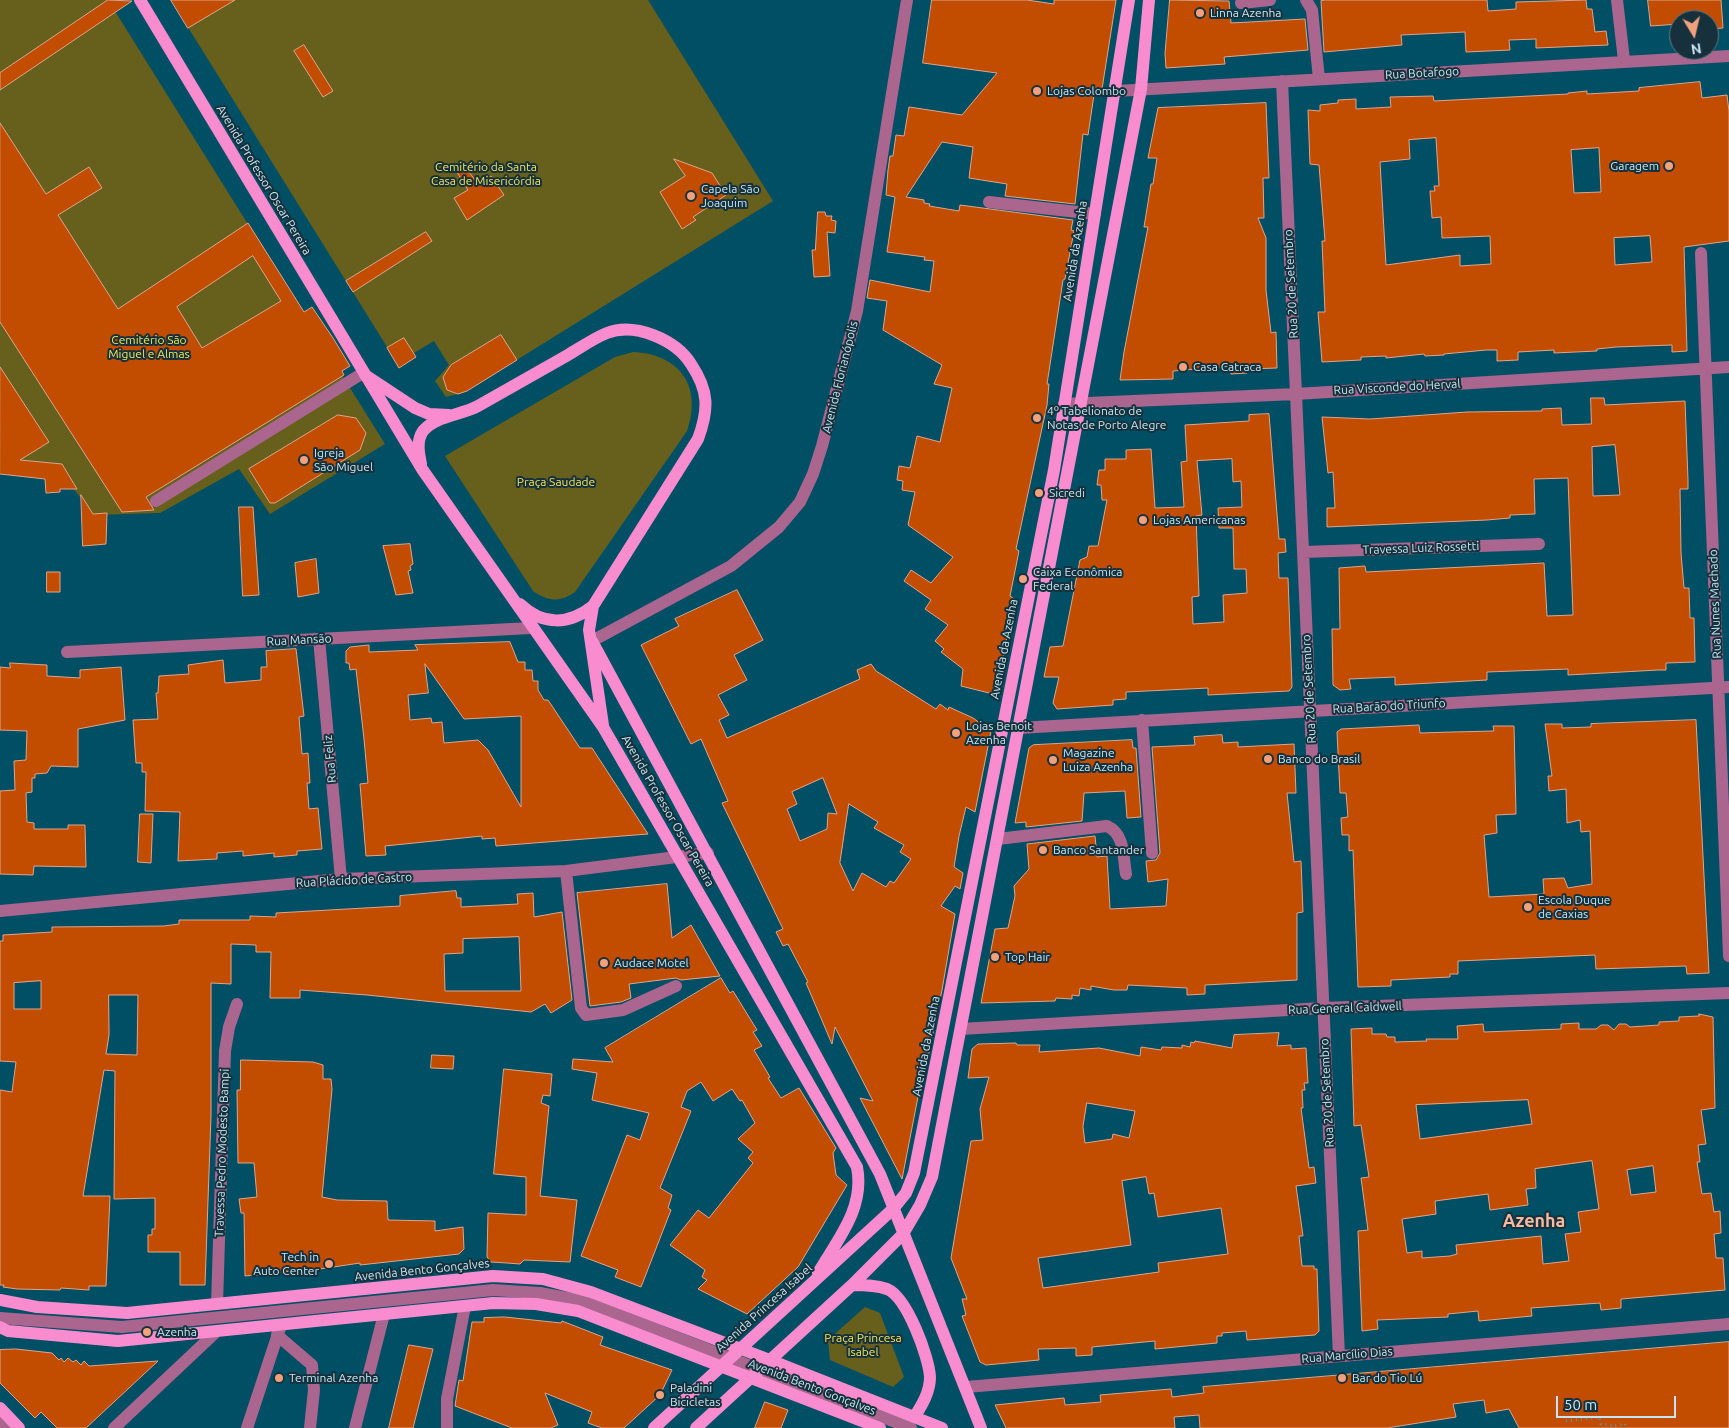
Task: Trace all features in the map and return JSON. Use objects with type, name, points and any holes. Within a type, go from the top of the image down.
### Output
[{"type":"main road","name":"Avenida Professor Oscar Pereira","points":[[140,0],[422,469],[531,628],[603,727],[857,1167],[859,1181],[855,1208],[812,1284]]},
{"type":"main road","name":"Avenida da Azenha","points":[[893,1209],[906,1193],[914,1173],[1050,490],[1129,0]]},
{"type":"main road","points":[[696,1428],[852,1285],[903,1234],[920,1205],[932,1177],[1141,89],[1149,0]]},
{"type":"main road","points":[[422,469],[420,437],[429,426],[471,410],[608,332],[635,330],[663,338],[689,360],[701,377],[706,398],[706,418],[698,439],[593,606],[589,624],[603,727]]},
{"type":"main road","name":"Avenida Professor Oscar Pereira","points":[[363,373],[415,408],[429,414],[452,416]]},
{"type":"main road","points":[[504,588],[527,611],[539,618],[554,622],[568,620],[582,614],[593,606]]},
{"type":"main road","name":"Avenida Professor Oscar Pereira","points":[[592,641],[880,1174],[893,1209]]},
{"type":"main road","points":[[893,1209],[981,1428]]},
{"type":"main road","name":"Avenida Princesa Isabel","points":[[654,1428],[893,1209]]},
{"type":"main road","name":"Avenida Bento Gonçalves","points":[[0,1300],[37,1307],[127,1313],[492,1276],[543,1279],[591,1292],[730,1357],[750,1378],[880,1428]]},
{"type":"main road","points":[[852,1285],[888,1289],[900,1299],[910,1316],[928,1366],[930,1379],[928,1393],[913,1422]]},
{"type":"main road","name":"Avenida Bento Gonçalves","points":[[3,1330],[118,1342],[215,1333],[279,1330],[384,1314],[493,1303],[536,1304],[578,1311],[730,1357],[770,1360],[913,1422],[942,1428]]},
{"type":"main road","points":[[0,1408],[19,1428]]},
{"type":"street","name":"Avenida Florianópolis","points":[[592,641],[731,566],[779,527],[800,502],[813,474],[822,446],[857,311],[907,0]]},
{"type":"street","points":[[1241,3],[1270,0]]},
{"type":"street","points":[[1306,0],[1312,10],[1319,79]]},
{"type":"street","points":[[1617,0],[1624,60]]},
{"type":"street","name":"Rua Botafogo","points":[[1116,90],[1624,60],[1729,56]]},
{"type":"street","name":"Rua 20 de Setembro","points":[[1282,81],[1339,1356]]},
{"type":"street","points":[[989,202],[1095,214]]},
{"type":"street","name":"Rua Nunes Machado","points":[[1701,253],[1724,687],[1729,956]]},
{"type":"street","name":"Rua Visconde do Herval","points":[[1064,404],[1296,394],[1729,367]]},
{"type":"street","points":[[156,501],[363,373]]},
{"type":"street","name":"Travessa Luiz Rossetti","points":[[1303,552],[1539,544]]},
{"type":"street","name":"Rua Mansão","points":[[67,652],[531,628]]},
{"type":"street","name":"Rua Feliz","points":[[319,639],[341,879]]},
{"type":"street","name":"Rua Barão do Triunfo","points":[[1019,728],[1724,687]]},
{"type":"street","points":[[1142,720],[1152,853]]},
{"type":"street","points":[[998,839],[1107,826],[1115,830],[1120,836],[1126,874]]},
{"type":"street","name":"Rua Plácido de Castro","points":[[0,911],[341,879],[566,871],[708,853]]},
{"type":"street","points":[[566,871],[582,1008],[586,1015],[623,1010],[676,986]]},
{"type":"street","name":"Rua General Caldwell","points":[[961,1029],[1323,1008],[1729,993]]},
{"type":"street","name":"Travessa Pedro Modesto Bampi","points":[[218,1304],[225,1051],[237,1004]]},
{"type":"street","points":[[0,1318],[122,1327],[493,1290],[540,1292],[583,1301],[760,1369],[913,1422]]},
{"type":"street","points":[[447,1428],[447,1399],[466,1306]]},
{"type":"street","points":[[355,1428],[384,1314]]},
{"type":"street","name":"Rua Marcílio Dias","points":[[966,1387],[1729,1324]]},
{"type":"street","points":[[247,1428],[279,1330],[312,1365],[314,1390],[310,1428]]},
{"type":"street","points":[[114,1428],[215,1333]]},
{"type":"street","points":[[0,1421],[6,1428]]},
{"type":"path","points":[[1566,1421],[1599,1418],[1601,1424],[1614,1426],[1625,1424],[1627,1428]]},
{"type":"green space","name":"Cemitério São Miguel e Almas","points":[[0,0],[108,0],[385,444],[270,514],[239,469],[160,513],[94,515],[56,466],[0,461]]},
{"type":"green space","name":"Cemitério da Santa Casa de Misericórdia","points":[[171,0],[648,0],[773,201],[465,392],[446,397],[435,381],[449,365],[434,341],[397,363]]},
{"type":"green space","name":"Praça Saudade","points":[[633,352],[649,354],[663,359],[675,366],[683,375],[689,387],[692,400],[687,431],[575,592],[565,598],[549,599],[533,591],[445,456],[615,357]]},
{"type":"green space","name":"Praça Princesa Isabel","points":[[865,1307],[880,1313],[904,1377],[893,1387],[830,1360],[828,1340]]},
{"type":"building","points":[[108,0],[132,1],[0,90],[0,73]]},
{"type":"building","points":[[171,0],[235,0],[188,28]]},
{"type":"building","points":[[932,0],[1027,0],[1054,4],[1054,0],[1116,0],[1102,89],[1095,88],[1088,135],[1083,134],[1075,204],[1005,196],[1007,184],[969,178],[973,147],[942,142],[906,197],[924,200],[924,203],[930,204],[929,206],[959,211],[960,205],[1073,220],[1071,230],[1074,231],[1065,279],[1063,280],[1047,384],[1049,384],[1047,405],[1016,549],[1019,551],[1010,596],[1017,601],[1009,637],[1007,636],[997,695],[961,686],[963,669],[941,652],[944,649],[935,641],[948,625],[925,609],[931,600],[904,581],[911,570],[931,583],[953,557],[908,525],[915,492],[902,490],[903,481],[897,480],[899,466],[910,468],[917,436],[940,442],[952,388],[934,384],[942,365],[883,330],[887,301],[867,298],[870,280],[930,292],[934,261],[924,260],[925,257],[887,252],[895,197],[886,195],[890,156],[893,156],[896,135],[904,136],[909,107],[962,115],[997,73],[923,63]]},
{"type":"building","points":[[1170,0],[1229,1],[1231,23],[1305,19],[1308,50],[1224,57],[1225,64],[1166,68],[1165,54]]},
{"type":"building","points":[[1487,0],[1488,11],[1516,9],[1516,2],[1586,0],[1587,9],[1592,9],[1595,32],[1606,31],[1608,45],[1536,48],[1536,39],[1509,40],[1510,50],[1466,52],[1465,32],[1401,35],[1402,45],[1324,52],[1321,1]]},
{"type":"building","points":[[1648,0],[1721,0],[1723,28],[1719,28],[1719,10],[1669,10],[1669,25],[1651,26]]},
{"type":"building","points":[[304,45],[333,91],[323,97],[294,51]]},
{"type":"building","points":[[1700,82],[1702,98],[1727,95],[1729,111],[1729,241],[1684,247],[1687,351],[1672,352],[1672,345],[1616,347],[1597,349],[1597,351],[1554,353],[1554,350],[1518,352],[1518,360],[1497,361],[1497,350],[1486,350],[1444,355],[1425,356],[1424,354],[1386,358],[1386,356],[1361,357],[1361,360],[1322,362],[1318,312],[1325,312],[1322,241],[1325,241],[1319,165],[1310,164],[1308,110],[1320,111],[1320,105],[1338,103],[1338,100],[1356,99],[1356,109],[1391,107],[1390,97],[1433,96],[1434,101],[1568,94],[1587,91],[1587,94],[1639,91],[1639,88]],"holes":[[[1436,138],[1439,186],[1434,186],[1435,191],[1430,191],[1432,218],[1441,217],[1442,238],[1490,236],[1491,264],[1460,266],[1460,255],[1386,265],[1380,162],[1410,159],[1409,140]],[[1599,148],[1601,192],[1574,193],[1571,150]],[[1650,236],[1652,262],[1615,265],[1614,238]]]},
{"type":"building","points":[[1266,103],[1269,178],[1263,178],[1264,218],[1258,218],[1266,238],[1266,290],[1271,333],[1276,332],[1277,368],[1247,369],[1247,373],[1231,374],[1230,366],[1173,371],[1173,379],[1120,380],[1148,227],[1144,227],[1157,158],[1148,158],[1158,108]]},
{"type":"building","points":[[0,123],[46,194],[89,167],[102,188],[58,215],[118,309],[248,223],[304,312],[312,307],[350,366],[342,371],[344,375],[146,497],[154,510],[122,512],[0,322]],"holes":[[[253,256],[281,301],[202,348],[177,307]]]},
{"type":"building","name":"Capela São Joaquim","points":[[674,159],[712,173],[726,195],[693,217],[696,220],[682,229],[660,192],[685,176]]},
{"type":"building","points":[[463,164],[478,184],[491,176],[504,195],[467,220],[454,198],[468,190],[455,169]]},
{"type":"building","points":[[818,212],[825,212],[826,216],[832,216],[831,220],[836,221],[835,233],[827,232],[830,276],[814,277],[812,250],[815,250]]},
{"type":"building","points":[[426,232],[432,241],[353,292],[346,281]]},
{"type":"building","points":[[501,335],[517,360],[467,391],[458,394],[447,390],[443,377],[451,365]]},
{"type":"building","points":[[404,338],[416,357],[399,368],[387,348]]},
{"type":"building","points":[[0,367],[49,442],[20,460],[62,464],[77,489],[60,489],[60,492],[46,493],[45,479],[0,474]]},
{"type":"building","points":[[1591,398],[1604,398],[1605,405],[1685,401],[1688,489],[1680,489],[1681,553],[1684,588],[1689,588],[1690,618],[1694,618],[1695,662],[1666,663],[1666,670],[1568,675],[1568,669],[1487,672],[1487,680],[1395,685],[1395,677],[1349,679],[1351,689],[1340,690],[1333,685],[1332,629],[1340,629],[1339,568],[1365,566],[1366,572],[1544,563],[1547,616],[1573,615],[1568,478],[1534,479],[1535,514],[1510,515],[1510,518],[1487,520],[1327,527],[1327,508],[1335,508],[1333,472],[1328,473],[1322,417],[1370,419],[1467,412],[1542,411],[1542,409],[1561,408],[1562,425],[1591,424]],"holes":[[[1615,445],[1620,495],[1593,496],[1592,447]]]},
{"type":"building","points":[[1269,414],[1279,539],[1285,539],[1286,552],[1278,553],[1279,578],[1288,578],[1292,687],[1289,691],[1208,695],[1208,688],[1126,692],[1126,699],[1113,700],[1113,705],[1057,709],[1053,703],[1059,677],[1044,677],[1050,647],[1063,646],[1080,560],[1087,557],[1089,546],[1098,546],[1107,500],[1102,500],[1101,485],[1097,485],[1099,470],[1105,470],[1105,459],[1126,459],[1126,450],[1151,449],[1155,508],[1184,507],[1181,462],[1187,461],[1185,425],[1249,421],[1249,415]],"holes":[[[1232,459],[1233,482],[1241,481],[1242,507],[1218,508],[1219,528],[1233,528],[1234,569],[1246,569],[1247,593],[1223,595],[1224,622],[1193,624],[1192,597],[1199,596],[1196,516],[1202,515],[1197,461]]]},
{"type":"building","name":"Igreja São Miguel","points":[[338,415],[356,418],[366,433],[360,450],[275,503],[270,503],[249,469]]},
{"type":"building","points":[[81,495],[93,514],[107,513],[106,544],[83,546]]},
{"type":"building","points":[[239,507],[253,507],[259,595],[243,596]]},
{"type":"building","points":[[410,544],[413,564],[410,566],[411,570],[408,571],[413,593],[396,595],[383,546]]},
{"type":"building","points":[[316,559],[319,593],[298,597],[295,563]]},
{"type":"building","points":[[47,572],[60,572],[60,592],[47,592]]},
{"type":"building","points":[[737,590],[763,640],[734,655],[747,680],[718,695],[729,715],[719,720],[727,738],[860,679],[857,670],[871,664],[876,671],[936,709],[940,704],[948,710],[949,707],[973,718],[991,731],[975,812],[966,807],[959,836],[954,867],[963,873],[960,889],[955,886],[941,906],[955,914],[942,990],[927,1062],[925,1061],[902,1179],[860,1098],[873,1101],[835,1027],[832,1044],[806,983],[808,982],[788,944],[783,946],[776,932],[783,929],[722,803],[728,801],[701,739],[691,744],[641,645],[679,626],[675,619]],"holes":[[[823,778],[837,814],[828,813],[827,829],[800,841],[787,809],[797,804],[792,792]],[[849,804],[878,822],[874,828],[904,845],[900,852],[911,859],[894,883],[890,881],[886,887],[862,873],[853,891],[840,863]]]},
{"type":"building","points":[[510,642],[518,662],[525,662],[525,670],[532,670],[533,681],[538,681],[538,690],[544,700],[548,700],[580,748],[592,748],[648,834],[496,846],[495,838],[482,839],[482,836],[385,846],[386,855],[366,856],[360,784],[368,783],[364,739],[356,669],[350,670],[349,663],[346,663],[346,651],[350,647],[369,645],[369,652],[418,650],[415,645]],"holes":[[[425,664],[464,719],[521,716],[521,807],[488,750],[478,740],[444,743],[442,722],[432,723],[431,718],[410,720],[408,695],[428,693]]]},
{"type":"building","points":[[296,649],[304,716],[299,717],[302,754],[308,753],[310,783],[307,783],[309,809],[318,808],[322,849],[297,851],[297,855],[274,857],[274,853],[243,856],[243,851],[217,853],[217,859],[178,861],[180,812],[145,811],[146,772],[142,772],[142,763],[136,763],[133,720],[158,719],[156,693],[158,693],[159,676],[189,674],[188,665],[223,660],[225,683],[261,680],[261,667],[267,667],[266,651]]},
{"type":"building","points":[[10,663],[47,665],[47,676],[80,678],[80,670],[121,667],[125,720],[78,729],[78,767],[51,766],[47,773],[35,774],[35,778],[32,778],[32,792],[26,793],[27,822],[34,823],[34,829],[68,829],[68,825],[85,825],[86,867],[34,866],[33,875],[0,874],[0,791],[15,790],[14,761],[26,760],[27,731],[0,730],[0,667],[10,668]]},
{"type":"building","points":[[1696,720],[1709,973],[1687,974],[1686,966],[1596,969],[1595,955],[1458,961],[1458,974],[1450,974],[1450,977],[1391,980],[1391,986],[1358,987],[1353,850],[1349,851],[1349,835],[1342,835],[1341,818],[1348,817],[1346,793],[1340,793],[1337,732],[1341,729],[1419,725],[1420,733],[1494,731],[1493,726],[1514,726],[1516,814],[1496,815],[1497,833],[1484,835],[1489,897],[1544,894],[1543,879],[1564,878],[1568,888],[1592,884],[1590,831],[1581,832],[1580,820],[1567,823],[1566,789],[1549,791],[1548,776],[1552,776],[1545,724],[1562,724],[1562,728],[1591,727],[1591,724]]},
{"type":"building","points":[[1222,735],[1223,743],[1238,742],[1238,747],[1294,744],[1296,793],[1287,793],[1294,862],[1301,861],[1303,912],[1297,913],[1297,980],[1205,985],[1205,994],[1187,995],[1187,988],[1128,985],[1127,990],[1114,990],[1091,986],[1091,990],[1080,988],[1079,996],[1072,995],[1072,999],[1056,998],[1055,1001],[981,1003],[995,929],[1008,928],[1015,896],[1014,886],[1029,869],[1027,844],[1095,836],[1097,857],[1107,856],[1110,909],[1166,906],[1168,879],[1148,882],[1146,861],[1156,860],[1160,853],[1152,747],[1195,745],[1194,737]]},
{"type":"building","points":[[1132,740],[1133,748],[1136,748],[1141,817],[1127,818],[1125,791],[1084,793],[1082,821],[1026,827],[1026,822],[1015,823],[1029,748],[1033,745]]},
{"type":"building","points":[[140,814],[153,814],[151,863],[138,862]]},
{"type":"building","points":[[667,884],[672,938],[691,925],[720,976],[681,980],[676,978],[629,984],[631,998],[621,1002],[590,1006],[577,893]]},
{"type":"building","points":[[456,891],[457,898],[461,898],[461,907],[518,904],[517,894],[533,893],[534,917],[562,912],[572,1000],[551,1013],[545,1004],[531,1012],[300,990],[300,998],[270,998],[271,952],[256,952],[256,945],[231,944],[231,984],[211,983],[211,1116],[205,1285],[180,1285],[180,1252],[148,1252],[148,1235],[152,1235],[152,1229],[155,1229],[155,1198],[114,1199],[115,1071],[104,1070],[83,1196],[110,1196],[106,1286],[89,1286],[89,1290],[61,1288],[60,1290],[17,1289],[0,1285],[0,1090],[12,1092],[16,1062],[0,1061],[0,941],[3,941],[3,935],[52,932],[52,927],[164,926],[179,924],[179,920],[250,920],[250,916],[276,917],[276,913],[400,906],[400,896]],"holes":[[[519,937],[521,991],[445,991],[444,954],[463,953],[463,939]],[[41,981],[41,1009],[14,1009],[14,983]],[[109,995],[138,995],[137,1055],[106,1054],[109,1035]]]},
{"type":"building","points":[[721,978],[730,993],[733,991],[757,1030],[753,1032],[762,1046],[754,1050],[770,1077],[768,1078],[781,1098],[799,1088],[836,1148],[833,1153],[836,1175],[847,1185],[798,1267],[747,1314],[698,1289],[707,1280],[702,1277],[705,1270],[670,1245],[698,1210],[709,1218],[753,1163],[748,1158],[753,1152],[738,1139],[755,1123],[742,1100],[740,1101],[732,1089],[713,1101],[701,1082],[687,1091],[681,1107],[691,1111],[660,1188],[672,1195],[668,1208],[671,1210],[641,1287],[615,1277],[618,1270],[581,1256],[627,1135],[640,1140],[649,1113],[592,1100],[597,1073],[572,1069],[573,1059],[613,1062],[605,1048]]},
{"type":"building","points":[[1699,1014],[1713,1017],[1715,1108],[1701,1110],[1706,1144],[1698,1145],[1700,1162],[1697,1162],[1702,1194],[1711,1193],[1714,1212],[1720,1211],[1721,1233],[1714,1234],[1716,1258],[1723,1258],[1725,1290],[1621,1299],[1621,1308],[1601,1310],[1600,1303],[1531,1308],[1532,1316],[1479,1321],[1478,1311],[1448,1314],[1448,1317],[1377,1320],[1378,1329],[1362,1331],[1358,1231],[1368,1230],[1361,1178],[1369,1177],[1361,1125],[1354,1126],[1351,1029],[1372,1028],[1372,1034],[1386,1034],[1387,1037],[1395,1037],[1395,1042],[1427,1041],[1426,1039],[1458,1039],[1457,1026],[1483,1024],[1484,1032],[1561,1029],[1561,1024],[1579,1023],[1579,1029],[1596,1029],[1601,1025],[1608,1025],[1614,1030],[1619,1024],[1626,1024],[1630,1027],[1659,1025],[1659,1022],[1679,1021],[1679,1017],[1699,1016]],"holes":[[[1528,1100],[1532,1124],[1420,1139],[1416,1105]],[[1592,1161],[1599,1209],[1578,1212],[1581,1232],[1565,1234],[1569,1261],[1543,1264],[1541,1236],[1456,1245],[1457,1254],[1450,1256],[1422,1258],[1422,1251],[1407,1253],[1402,1219],[1436,1214],[1435,1201],[1488,1194],[1490,1210],[1528,1205],[1526,1189],[1536,1188],[1535,1169]],[[1653,1166],[1656,1192],[1631,1195],[1627,1170]]]},
{"type":"building","points":[[1279,1033],[1277,1046],[1291,1045],[1291,1049],[1306,1048],[1308,1083],[1304,1083],[1305,1090],[1302,1090],[1303,1108],[1301,1108],[1309,1168],[1314,1167],[1316,1183],[1296,1186],[1303,1236],[1299,1236],[1302,1266],[1314,1266],[1314,1269],[1317,1269],[1319,1331],[1315,1335],[1247,1340],[1246,1331],[1222,1333],[1222,1336],[1217,1336],[1217,1343],[1155,1349],[1155,1341],[1092,1347],[1092,1355],[1076,1356],[1076,1348],[1038,1349],[1039,1360],[986,1365],[980,1362],[962,1316],[966,1315],[962,1299],[967,1299],[951,1258],[971,1141],[983,1140],[980,1109],[989,1077],[968,1078],[972,1049],[978,1044],[1016,1043],[1017,1045],[1040,1045],[1039,1052],[1099,1048],[1140,1056],[1141,1047],[1161,1050],[1162,1047],[1182,1048],[1182,1045],[1190,1047],[1191,1042],[1194,1043],[1195,1041],[1232,1048],[1234,1035]],"holes":[[[1087,1103],[1135,1111],[1129,1138],[1113,1134],[1112,1139],[1085,1143],[1083,1127]],[[1146,1177],[1149,1194],[1154,1193],[1158,1217],[1221,1208],[1228,1254],[1158,1263],[1159,1272],[1043,1288],[1038,1258],[1131,1245],[1122,1181]]]},
{"type":"building","points":[[432,1055],[454,1056],[453,1069],[431,1068]]},
{"type":"building","points":[[241,1060],[313,1062],[323,1065],[323,1079],[331,1079],[332,1089],[322,1197],[337,1200],[387,1201],[388,1220],[435,1221],[435,1231],[463,1227],[464,1249],[459,1254],[360,1265],[360,1263],[293,1273],[293,1271],[245,1276],[244,1213],[241,1213],[239,1199],[257,1197],[254,1163],[238,1163],[237,1090],[240,1090]]},
{"type":"building","points":[[504,1069],[552,1074],[550,1096],[543,1095],[541,1103],[549,1106],[540,1196],[577,1200],[570,1262],[524,1260],[520,1264],[491,1262],[487,1257],[488,1213],[526,1215],[526,1177],[494,1174]]},
{"type":"building","points":[[505,1317],[561,1323],[562,1321],[603,1337],[600,1345],[672,1370],[660,1395],[624,1428],[602,1428],[588,1423],[592,1412],[545,1393],[558,1425],[551,1428],[512,1428],[455,1406],[459,1380],[463,1381],[472,1322],[484,1322],[484,1318]]},
{"type":"building","points":[[1729,1342],[1729,1428],[1519,1428],[1509,1409],[1486,1413],[1484,1400],[1453,1404],[1456,1417],[1387,1428],[1200,1428],[1199,1415],[1174,1417],[1175,1428],[1006,1428],[995,1405],[1064,1398],[1065,1405],[1101,1402],[1100,1395],[1171,1389],[1172,1397],[1204,1393],[1203,1387]]},
{"type":"building","points":[[409,1345],[433,1349],[413,1428],[389,1428]]},
{"type":"building","points":[[16,1349],[52,1353],[64,1362],[68,1358],[73,1362],[76,1360],[81,1365],[84,1361],[89,1366],[158,1361],[86,1428],[57,1428],[41,1412],[35,1418],[0,1383],[0,1350]]},
{"type":"building","points":[[765,1402],[788,1410],[781,1428],[755,1428]]},
{"type":"place","name":"Linna Azenha","points":[[1200,13]]},
{"type":"place","name":"Lojas Colombo","points":[[1037,91]]},
{"type":"place","name":"Garagem","points":[[1669,166]]},
{"type":"place","name":"Capela São Joaquim","points":[[691,196]]},
{"type":"place","name":"Casa Catraca","points":[[1183,367]]},
{"type":"place","name":"4º Tabelionato de Notas de Porto Alegre","points":[[1037,418]]},
{"type":"place","name":"Igreja São Miguel","points":[[304,460]]},
{"type":"place","name":"Sicredi","points":[[1039,493]]},
{"type":"place","name":"Lojas Americanas","points":[[1143,520]]},
{"type":"place","name":"Caixa Econômica Federal","points":[[1023,579]]},
{"type":"place","name":"Lojas Benoit Azenha","points":[[956,733]]},
{"type":"place","name":"Banco do Brasil","points":[[1268,759]]},
{"type":"place","name":"Magazine Luiza Azenha","points":[[1053,760]]},
{"type":"place","name":"Banco Santander","points":[[1043,850]]},
{"type":"place","name":"Escola Duque de Caxias","points":[[1528,907]]},
{"type":"place","name":"Top Hair","points":[[995,957]]},
{"type":"place","name":"Audace Motel","points":[[604,963]]},
{"type":"place","name":"Tech in Auto Center","points":[[329,1264]]},
{"type":"place","name":"Azenha","points":[[147,1332]]},
{"type":"place","name":"Terminal Azenha","points":[[279,1378]]},
{"type":"place","name":"Bar do Tio Lú","points":[[1342,1378]]},
{"type":"place","name":"Paladini Bicicletas","points":[[660,1395]]},
{"type":"district","name":"Azenha","points":[[1534,1221]]}]
